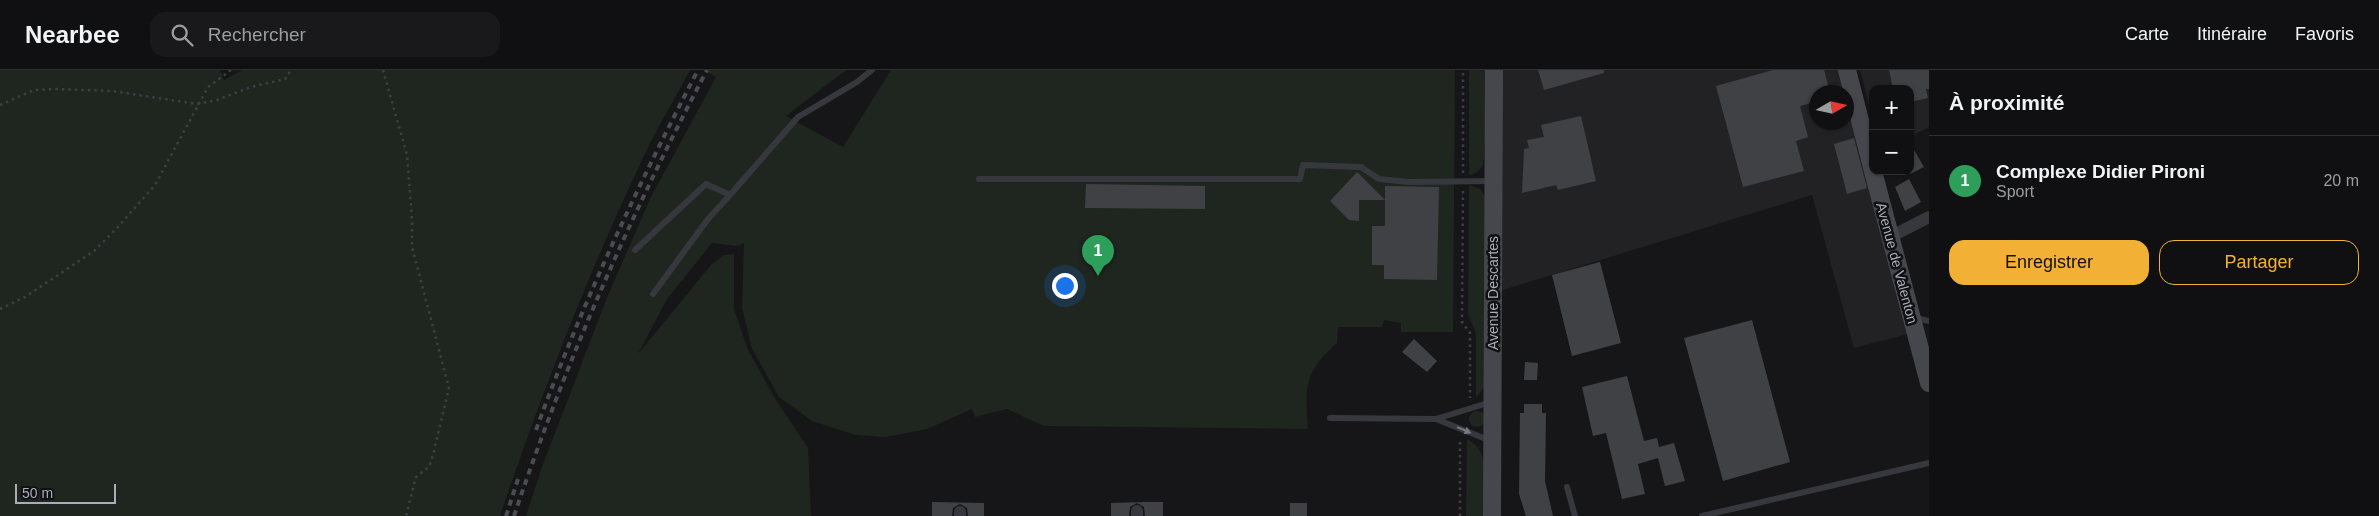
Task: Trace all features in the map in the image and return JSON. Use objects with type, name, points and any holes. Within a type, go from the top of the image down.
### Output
[{"type":"main road","name":"Avenue Descartes","points":[[1492,516],[1494,70]]},
{"type":"main road","name":"Avenue de Valenton","points":[[1847,70],[1869,155]]},
{"type":"main road","name":"Avenue de Valenton","points":[[1874,175],[1929,383]]},
{"type":"street","points":[[1890,237],[1929,217]]},
{"type":"lane","points":[[653,294],[708,219],[798,117],[857,82],[872,70]]},
{"type":"lane","points":[[980,179],[1300,179],[1303,166],[1362,167],[1379,179],[1494,181]]},
{"type":"lane","points":[[635,250],[706,184],[730,195]]},
{"type":"lane","points":[[1911,317],[1929,320]]},
{"type":"lane","points":[[1330,418],[1436,419],[1493,402]]},
{"type":"lane","points":[[1436,419],[1492,442]]},
{"type":"lane","points":[[1702,516],[1929,463]]},
{"type":"lane","points":[[1567,487],[1575,516]]},
{"type":"path","points":[[0,309],[25,297],[94,251],[117,228],[155,185],[197,104],[208,87],[231,70]]},
{"type":"path","points":[[0,105],[34,90],[56,88],[112,91],[197,104],[216,100],[251,87],[285,79],[291,70]]},
{"type":"path","points":[[382,70],[406,155],[412,219],[412,247],[449,388],[429,467],[416,477],[406,516]]},
{"type":"path","points":[[1463,70],[1462,322],[1470,333],[1470,397],[1466,410]]},
{"type":"path","points":[[1460,516],[1462,429]]},
{"type":"shaded area","points":[[0,70],[220,70],[224,80],[242,70],[690,70],[647,149],[602,248],[548,381],[500,516],[0,516]]},
{"type":"shaded area","points":[[704,70],[846,70],[786,116],[843,147],[891,70],[1455,70],[1453,332],[1401,332],[1401,323],[1384,320],[1382,327],[1338,327],[1337,343],[1318,363],[1309,381],[1307,391],[1308,429],[1044,426],[1007,409],[975,417],[972,409],[927,429],[886,437],[856,435],[812,421],[779,397],[752,349],[742,308],[744,243],[738,246],[712,243],[667,299],[638,354],[711,265],[724,255],[734,254],[734,309],[748,350],[776,400],[808,448],[811,516],[526,516],[542,467],[608,295],[651,197],[716,77]]},
{"type":"shaded area","points":[[1469,70],[1487,70],[1487,143],[1484,144],[1484,159],[1481,168],[1479,171],[1469,175]]},
{"type":"shaded area","points":[[1500,70],[1845,70],[1849,85],[1809,85],[1809,130],[1854,130],[1854,108],[1908,334],[1854,348],[1812,195],[1500,291]]},
{"type":"shaded area","points":[[1860,70],[1929,70],[1929,127],[1914,135],[1914,85],[1869,85],[1869,105]]},
{"type":"shaded area","points":[[1469,185],[1480,189],[1486,198],[1484,387],[1476,398],[1476,333],[1468,314]]},
{"type":"shaded area","points":[[1474,411],[1480,411],[1485,416],[1483,425],[1474,427],[1469,422],[1469,416]]},
{"type":"shaded area","points":[[1467,439],[1481,453],[1484,462],[1486,473],[1486,516],[1466,516]]},
{"type":"building","points":[[1538,70],[1604,70],[1604,73],[1544,90]]},
{"type":"building","points":[[1773,70],[1824,70],[1828,85],[1809,85],[1809,104],[1800,106],[1808,137],[1796,141],[1804,171],[1743,187],[1716,86]]},
{"type":"building","points":[[1889,70],[1929,70],[1929,89],[1926,89],[1928,98],[1914,101],[1914,85],[1892,85]]},
{"type":"building","points":[[1581,116],[1596,181],[1558,190],[1556,185],[1522,193],[1524,149],[1529,148],[1527,140],[1544,137],[1541,125]]},
{"type":"building","points":[[1854,138],[1867,188],[1847,194],[1834,144]]},
{"type":"building","points":[[1914,150],[1924,167],[1914,172]]},
{"type":"building","points":[[1357,172],[1385,200],[1359,200],[1359,221],[1349,220],[1330,201]]},
{"type":"building","points":[[1909,179],[1921,202],[1905,211],[1895,187]]},
{"type":"building","points":[[1086,184],[1205,186],[1205,209],[1085,208]]},
{"type":"building","points":[[1385,186],[1439,187],[1437,280],[1384,279],[1384,265],[1372,265],[1372,226],[1385,226]]},
{"type":"building","points":[[1600,262],[1621,343],[1572,356],[1552,275]]},
{"type":"building","points":[[1752,320],[1790,462],[1723,481],[1684,338]]},
{"type":"building","points":[[1414,339],[1437,361],[1427,372],[1402,352]]},
{"type":"building","points":[[1525,362],[1538,363],[1537,380],[1524,380]]},
{"type":"building","points":[[1627,376],[1644,441],[1657,438],[1659,447],[1674,443],[1685,481],[1665,486],[1658,458],[1638,464],[1645,494],[1622,499],[1606,433],[1593,436],[1582,387]]},
{"type":"building","points":[[1524,404],[1542,404],[1542,413],[1546,413],[1545,481],[1553,516],[1526,516],[1519,494],[1520,413],[1524,413]]},
{"type":"building","points":[[932,502],[984,503],[984,516],[968,516],[967,508],[960,504],[953,508],[952,516],[932,516]]},
{"type":"building","points":[[1163,502],[1163,516],[1145,516],[1144,507],[1137,503],[1130,507],[1129,516],[1111,516],[1111,503]]},
{"type":"building","points":[[1290,503],[1307,503],[1307,516],[1290,516]]},
{"type":"railway","points":[[536,430],[553,384],[611,247],[653,158],[698,70]]},
{"type":"railway","points":[[514,516],[555,401],[602,289],[652,179],[707,70]]},
{"type":"railway","points":[[506,516],[518,479]]},
{"type":"place","name":"Complexe Didier Pironi","points":[[1098,276]]}]
